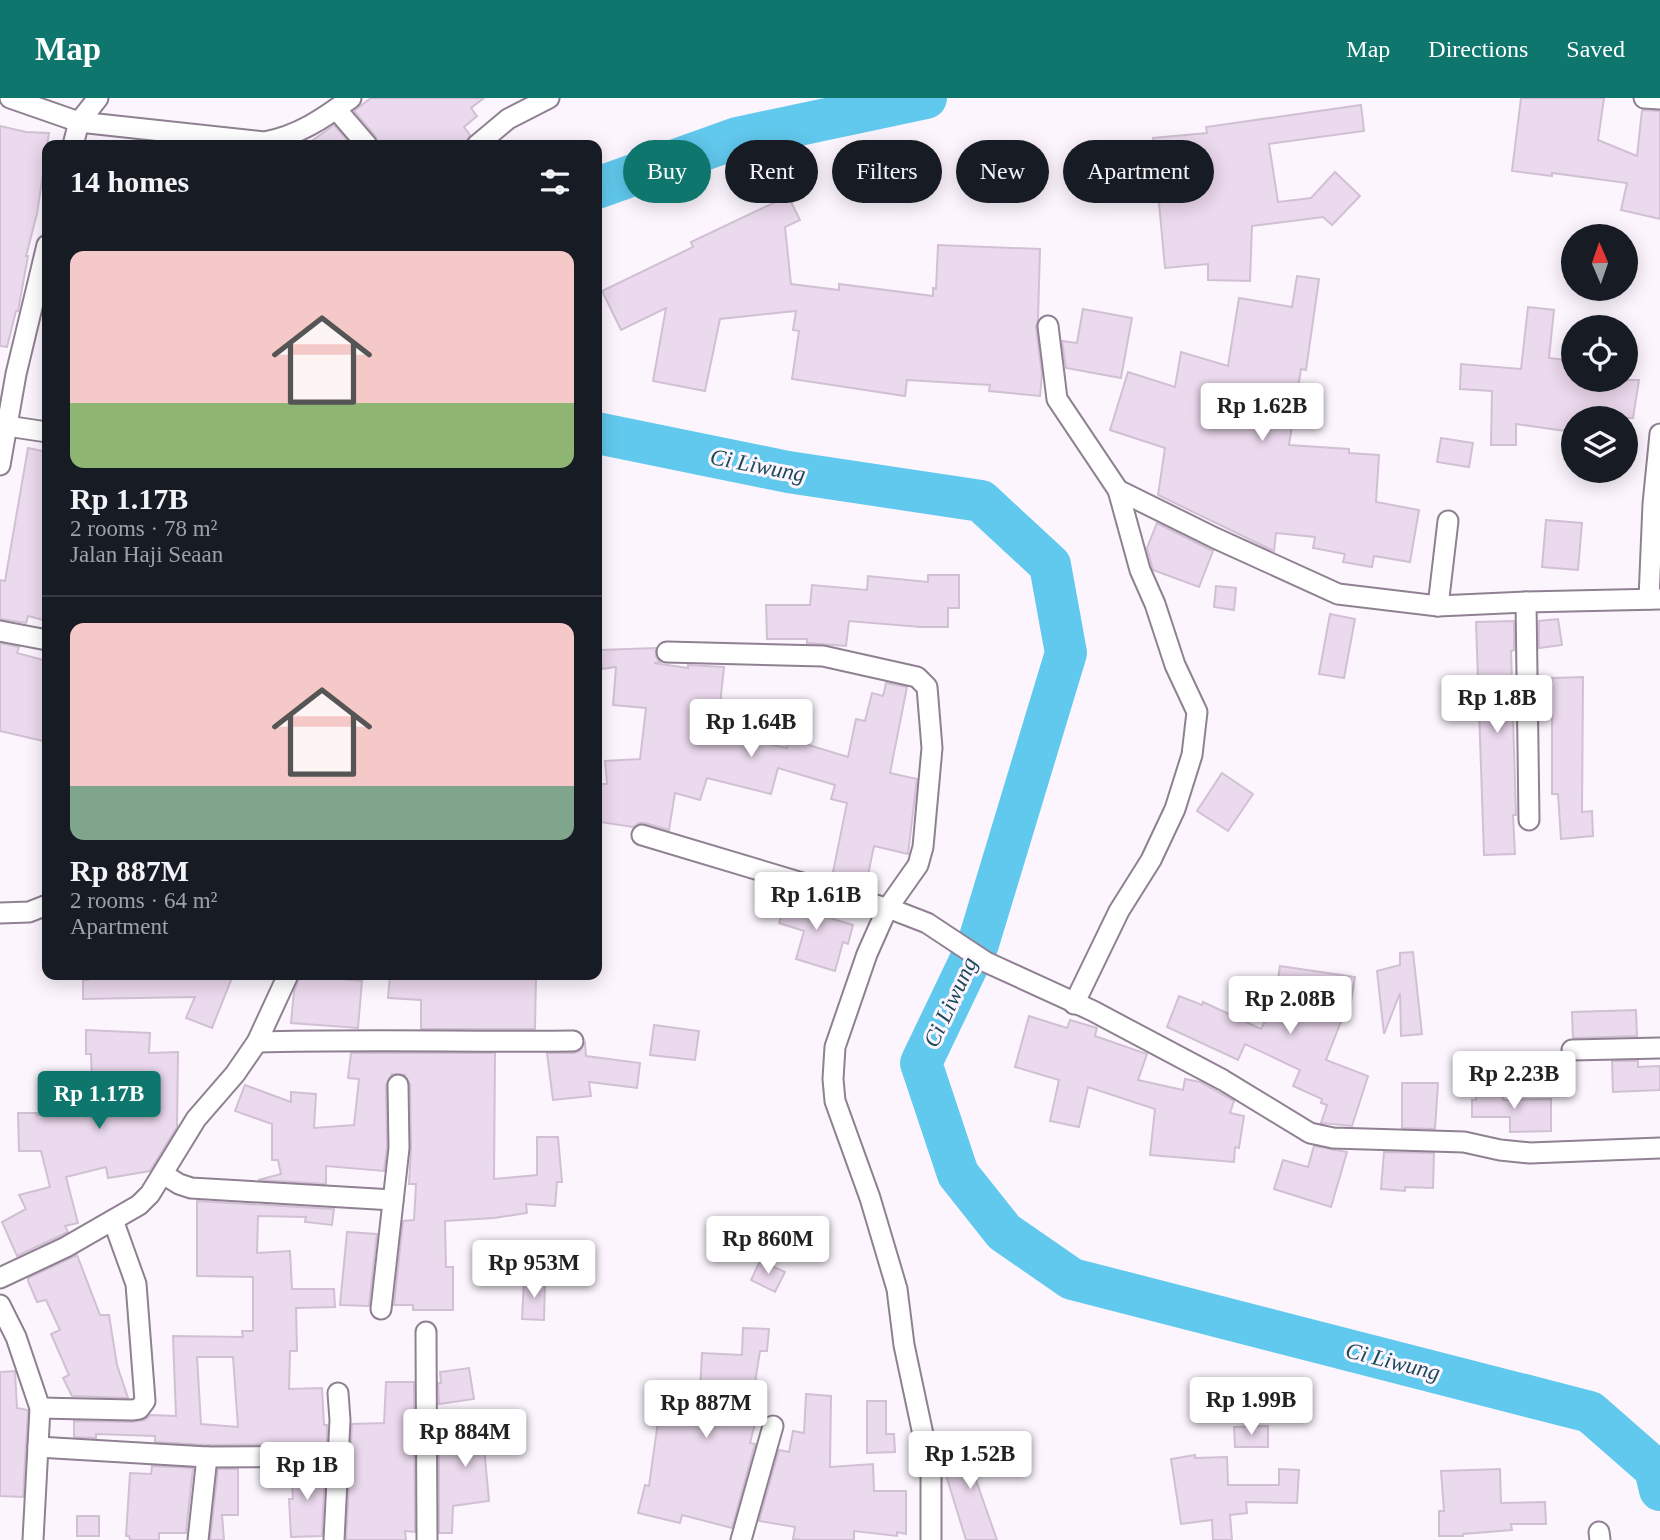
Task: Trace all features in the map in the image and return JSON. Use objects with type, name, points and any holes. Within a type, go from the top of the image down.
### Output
[{"type":"street","points":[[10,98],[79,122],[253,140]]},
{"type":"street","points":[[74,140],[79,122],[98,98]]},
{"type":"street","points":[[483,140],[508,120],[549,98]]},
{"type":"street","points":[[1644,98],[1660,99]]},
{"type":"street","points":[[271,140],[301,132],[344,103],[364,140]]},
{"type":"street","points":[[0,465],[7,426],[8,371],[40,313],[42,294]]},
{"type":"street","points":[[1048,326],[1057,399],[1118,491],[1140,570],[1155,604],[1175,664],[1197,712],[1192,755],[1175,809],[1151,860],[1119,911],[1074,1004]]},
{"type":"street","points":[[7,426],[42,431]]},
{"type":"street","points":[[1118,491],[1338,594],[1438,606],[1655,599],[1653,504],[1660,434]]},
{"type":"street","points":[[1438,606],[1448,521]]},
{"type":"street","points":[[1526,602],[1529,820]]},
{"type":"street","points":[[0,631],[42,639]]},
{"type":"street","points":[[667,652],[823,656],[908,675],[927,687],[932,740],[923,847],[918,865],[887,909],[867,954],[835,1048],[835,1101],[870,1198],[898,1289],[904,1345],[930,1472],[931,1540]]},
{"type":"street","points":[[642,835],[927,923],[986,962],[1223,1080],[1310,1133],[1332,1138],[1464,1142],[1530,1153],[1660,1148]]},
{"type":"street","points":[[0,913],[29,912],[42,907]]},
{"type":"street","points":[[0,1278],[66,1247],[139,1205],[150,1194],[196,1119],[257,1042],[286,980]]},
{"type":"street","points":[[257,1042],[349,1039],[573,1041]]},
{"type":"street","points":[[1572,1050],[1660,1048]]},
{"type":"street","points":[[381,1309],[399,1148],[398,1085]]},
{"type":"street","points":[[163,1174],[191,1188],[393,1200]]},
{"type":"street","points":[[40,1408],[132,1410],[139,1409],[145,1401],[136,1284],[113,1220]]},
{"type":"street","points":[[0,1305],[16,1337],[40,1408],[33,1540]]},
{"type":"street","points":[[426,1332],[427,1540]]},
{"type":"street","points":[[334,1540],[339,1456],[338,1393]]},
{"type":"street","points":[[741,1540],[772,1426]]},
{"type":"street","points":[[38,1447],[207,1457],[339,1456]]},
{"type":"street","points":[[198,1540],[207,1457]]},
{"type":"building","points":[[371,98],[484,98],[471,108],[477,116],[464,127],[470,135],[468,140],[377,140],[354,111]]},
{"type":"building","points":[[1521,98],[1604,98],[1598,140],[1637,156],[1642,110],[1660,111],[1660,219],[1621,210],[1627,183],[1552,173],[1552,176],[1512,171]]},
{"type":"building","points":[[1361,105],[1364,131],[1269,144],[1278,202],[1311,198],[1335,172],[1360,196],[1332,225],[1323,217],[1252,226],[1250,281],[1208,280],[1208,264],[1165,268],[1159,203],[1214,203],[1214,140],[1153,138],[1207,133],[1206,127]]},
{"type":"building","points":[[334,125],[347,140],[313,140]]},
{"type":"building","points":[[0,126],[26,132],[49,133],[48,140],[42,140],[42,180],[18,311],[7,347],[0,346]]},
{"type":"building","points":[[773,203],[792,203],[800,220],[785,227],[791,284],[839,290],[839,284],[933,296],[933,288],[936,289],[938,245],[1040,249],[1036,327],[1042,374],[1040,396],[989,391],[990,385],[907,380],[905,396],[792,379],[799,331],[793,330],[796,311],[720,319],[705,391],[653,381],[666,308],[621,330],[602,291],[693,247],[691,242]]},
{"type":"building","points":[[1297,276],[1319,279],[1306,370],[1301,369],[1289,445],[1349,449],[1349,453],[1379,455],[1376,502],[1419,510],[1410,562],[1374,556],[1372,567],[1343,562],[1345,554],[1313,548],[1315,537],[1276,533],[1274,551],[1158,495],[1165,448],[1110,430],[1128,372],[1175,387],[1181,352],[1228,366],[1239,298],[1292,307]]},
{"type":"building","points":[[1528,307],[1554,310],[1549,358],[1561,360],[1561,392],[1637,392],[1635,406],[1561,406],[1561,430],[1516,424],[1516,445],[1491,445],[1492,391],[1460,389],[1461,364],[1521,369]]},
{"type":"building","points":[[1083,309],[1132,318],[1121,378],[1066,368],[1062,341],[1077,343]]},
{"type":"building","points":[[1441,438],[1473,443],[1469,467],[1437,462]]},
{"type":"building","points":[[28,448],[42,451],[42,620],[28,616],[26,623],[0,619],[0,580],[5,581]]},
{"type":"building","points":[[1546,520],[1582,523],[1578,570],[1542,567]]},
{"type":"building","points":[[1157,523],[1213,551],[1199,587],[1153,570],[1147,548]]},
{"type":"building","points":[[928,575],[959,575],[959,608],[948,608],[948,627],[849,621],[846,646],[807,643],[807,639],[767,639],[766,605],[810,605],[812,585],[867,590],[868,576],[928,582]]},
{"type":"building","points":[[1216,586],[1236,588],[1234,610],[1214,607]]},
{"type":"building","points":[[1330,614],[1355,619],[1344,678],[1319,674]]},
{"type":"building","points":[[1558,619],[1562,645],[1539,648],[1539,621]]},
{"type":"building","points":[[1514,621],[1514,650],[1511,651],[1515,854],[1484,855],[1476,622]]},
{"type":"building","points":[[0,643],[19,647],[17,653],[42,660],[42,741],[0,731]]},
{"type":"building","points":[[656,648],[656,657],[660,662],[654,663],[688,668],[688,665],[724,667],[717,732],[787,748],[789,739],[848,757],[856,719],[865,721],[872,693],[883,696],[886,683],[907,687],[890,773],[917,779],[908,854],[874,846],[866,884],[832,877],[847,803],[831,799],[835,785],[778,768],[771,794],[707,778],[700,800],[675,793],[669,830],[645,823],[633,827],[602,822],[602,784],[607,784],[605,761],[640,759],[646,708],[613,705],[616,667],[602,669],[602,650]]},
{"type":"building","points":[[1583,677],[1582,812],[1592,811],[1593,836],[1561,839],[1558,794],[1552,794],[1552,678]]},
{"type":"building","points":[[1222,773],[1253,794],[1228,831],[1197,811]]},
{"type":"building","points":[[789,892],[813,899],[810,912],[853,925],[848,944],[843,942],[835,971],[796,959],[804,931],[779,923]]},
{"type":"building","points":[[1413,952],[1422,1034],[1401,1036],[1400,993],[1384,1034],[1377,971],[1400,965],[1400,953]]},
{"type":"building","points":[[1280,966],[1355,977],[1348,1020],[1342,1019],[1326,1060],[1368,1076],[1352,1126],[1321,1123],[1327,1105],[1321,1103],[1322,1099],[1293,1086],[1300,1070],[1245,1044],[1238,1060],[1167,1027],[1179,996],[1202,1005],[1203,1002],[1261,1029],[1275,1001]]},
{"type":"building","points":[[83,980],[231,980],[212,1028],[186,1018],[195,997],[83,999]]},
{"type":"building","points":[[298,980],[362,981],[358,1028],[291,1023],[294,992]]},
{"type":"building","points":[[390,980],[536,980],[535,1029],[421,1029],[421,1000],[388,998]]},
{"type":"building","points":[[1636,1010],[1637,1036],[1573,1038],[1572,1012]]},
{"type":"building","points":[[1029,1016],[1067,1028],[1070,1020],[1097,1028],[1095,1036],[1147,1054],[1138,1080],[1183,1090],[1185,1079],[1200,1082],[1234,1101],[1230,1113],[1244,1116],[1239,1148],[1235,1147],[1234,1162],[1150,1155],[1155,1109],[1088,1087],[1079,1127],[1050,1121],[1059,1080],[1015,1067]]},
{"type":"building","points":[[654,1025],[699,1031],[695,1060],[650,1055]]},
{"type":"building","points":[[86,1030],[150,1033],[149,1053],[178,1052],[177,1127],[150,1171],[108,1178],[106,1167],[66,1177],[78,1223],[65,1226],[68,1232],[17,1256],[2,1222],[26,1209],[19,1195],[50,1187],[41,1151],[19,1151],[18,1113],[37,1115],[93,1110],[91,1054],[86,1054]]},
{"type":"building","points":[[585,1043],[586,1056],[640,1063],[637,1088],[589,1082],[591,1096],[553,1100],[547,1053],[574,1053],[580,1051]]},
{"type":"building","points":[[351,1053],[495,1053],[494,1179],[537,1175],[537,1137],[558,1137],[562,1182],[557,1182],[555,1206],[526,1204],[527,1213],[445,1221],[446,1267],[453,1267],[453,1310],[413,1310],[413,1305],[394,1305],[403,1221],[414,1220],[416,1184],[409,1184],[410,1085],[405,1075],[392,1074],[386,1085],[387,1147],[384,1171],[326,1166],[326,1184],[258,1180],[281,1174],[278,1160],[272,1160],[272,1124],[235,1111],[245,1085],[291,1102],[291,1092],[316,1094],[314,1128],[354,1125],[359,1079],[348,1078]]},
{"type":"building","points":[[1612,1061],[1638,1061],[1638,1067],[1660,1066],[1660,1090],[1613,1092]]},
{"type":"building","points":[[1402,1083],[1438,1083],[1435,1129],[1402,1128]]},
{"type":"building","points":[[1476,1090],[1503,1090],[1503,1100],[1551,1099],[1551,1131],[1510,1132],[1510,1117],[1472,1117],[1472,1100],[1476,1100]]},
{"type":"building","points":[[1314,1146],[1347,1152],[1331,1207],[1274,1189],[1283,1160],[1308,1167]]},
{"type":"building","points":[[1384,1152],[1434,1153],[1433,1188],[1405,1187],[1405,1191],[1381,1189]]},
{"type":"building","points":[[197,1201],[334,1209],[332,1225],[305,1222],[306,1217],[258,1216],[257,1253],[290,1251],[292,1289],[334,1289],[335,1307],[296,1308],[297,1351],[290,1351],[289,1389],[322,1388],[327,1444],[207,1445],[155,1442],[155,1436],[96,1434],[96,1438],[74,1437],[74,1421],[132,1422],[145,1420],[150,1415],[176,1416],[173,1336],[243,1337],[242,1331],[253,1331],[253,1277],[197,1276]],"holes":[[[197,1357],[233,1357],[238,1427],[201,1424]]]},
{"type":"building","points":[[347,1232],[377,1234],[369,1306],[340,1305]]},
{"type":"building","points":[[77,1255],[100,1315],[109,1315],[117,1365],[128,1398],[72,1396],[63,1378],[69,1375],[51,1334],[60,1330],[46,1300],[37,1302],[28,1281],[28,1278]]},
{"type":"building","points":[[760,1261],[785,1272],[775,1292],[751,1280]]},
{"type":"building","points":[[524,1280],[545,1280],[544,1320],[522,1319]]},
{"type":"building","points":[[743,1328],[769,1329],[767,1351],[760,1351],[750,1414],[757,1416],[750,1443],[755,1444],[732,1528],[682,1515],[680,1523],[638,1513],[645,1485],[649,1486],[663,1386],[700,1392],[702,1353],[742,1355]]},
{"type":"building","points":[[469,1368],[474,1399],[439,1404],[440,1372]]},
{"type":"building","points":[[15,1371],[17,1408],[28,1410],[23,1497],[0,1496],[0,1372]]},
{"type":"building","points":[[386,1382],[414,1382],[415,1532],[405,1531],[406,1540],[346,1540],[352,1424],[384,1423]]},
{"type":"building","points":[[806,1394],[831,1396],[830,1467],[873,1464],[874,1491],[906,1491],[906,1534],[897,1532],[897,1536],[854,1531],[854,1540],[803,1540],[793,1539],[795,1527],[759,1521],[779,1450],[789,1452],[793,1431],[804,1433]]},
{"type":"building","points":[[867,1401],[886,1401],[886,1434],[894,1434],[895,1452],[867,1453]]},
{"type":"building","points":[[503,1417],[504,1435],[483,1436],[489,1501],[453,1506],[452,1533],[439,1533],[439,1445],[463,1443],[462,1419]]},
{"type":"building","points":[[1268,1426],[1268,1447],[1235,1447],[1234,1427]]},
{"type":"building","points":[[988,1440],[995,1458],[971,1466],[997,1540],[966,1540],[946,1475],[949,1473],[945,1455]]},
{"type":"building","points":[[1195,1455],[1195,1458],[1227,1457],[1228,1485],[1279,1485],[1279,1469],[1299,1470],[1297,1503],[1246,1502],[1247,1513],[1230,1515],[1232,1540],[1213,1540],[1212,1520],[1181,1524],[1171,1459]]},
{"type":"building","points":[[152,1466],[193,1468],[186,1533],[159,1533],[159,1540],[130,1540],[129,1536],[126,1536],[130,1473],[151,1474]]},
{"type":"building","points":[[325,1468],[322,1536],[291,1537],[291,1469]]},
{"type":"building","points":[[218,1469],[238,1469],[238,1515],[222,1515],[224,1540],[210,1540]]},
{"type":"building","points":[[1500,1469],[1501,1503],[1545,1502],[1546,1524],[1511,1524],[1512,1530],[1439,1536],[1439,1511],[1444,1511],[1441,1471]]},
{"type":"building","points":[[77,1516],[99,1516],[99,1536],[77,1536]]},
{"type":"waterway","name":"Ci Liwung","points":[[602,186],[737,138],[926,98]]},
{"type":"waterway","name":"Ci Liwung","points":[[602,434],[788,472],[981,501],[1050,565],[1066,653],[978,944],[921,1063],[958,1174],[1004,1232],[1072,1279],[1590,1412],[1655,1469],[1660,1490]]}]
